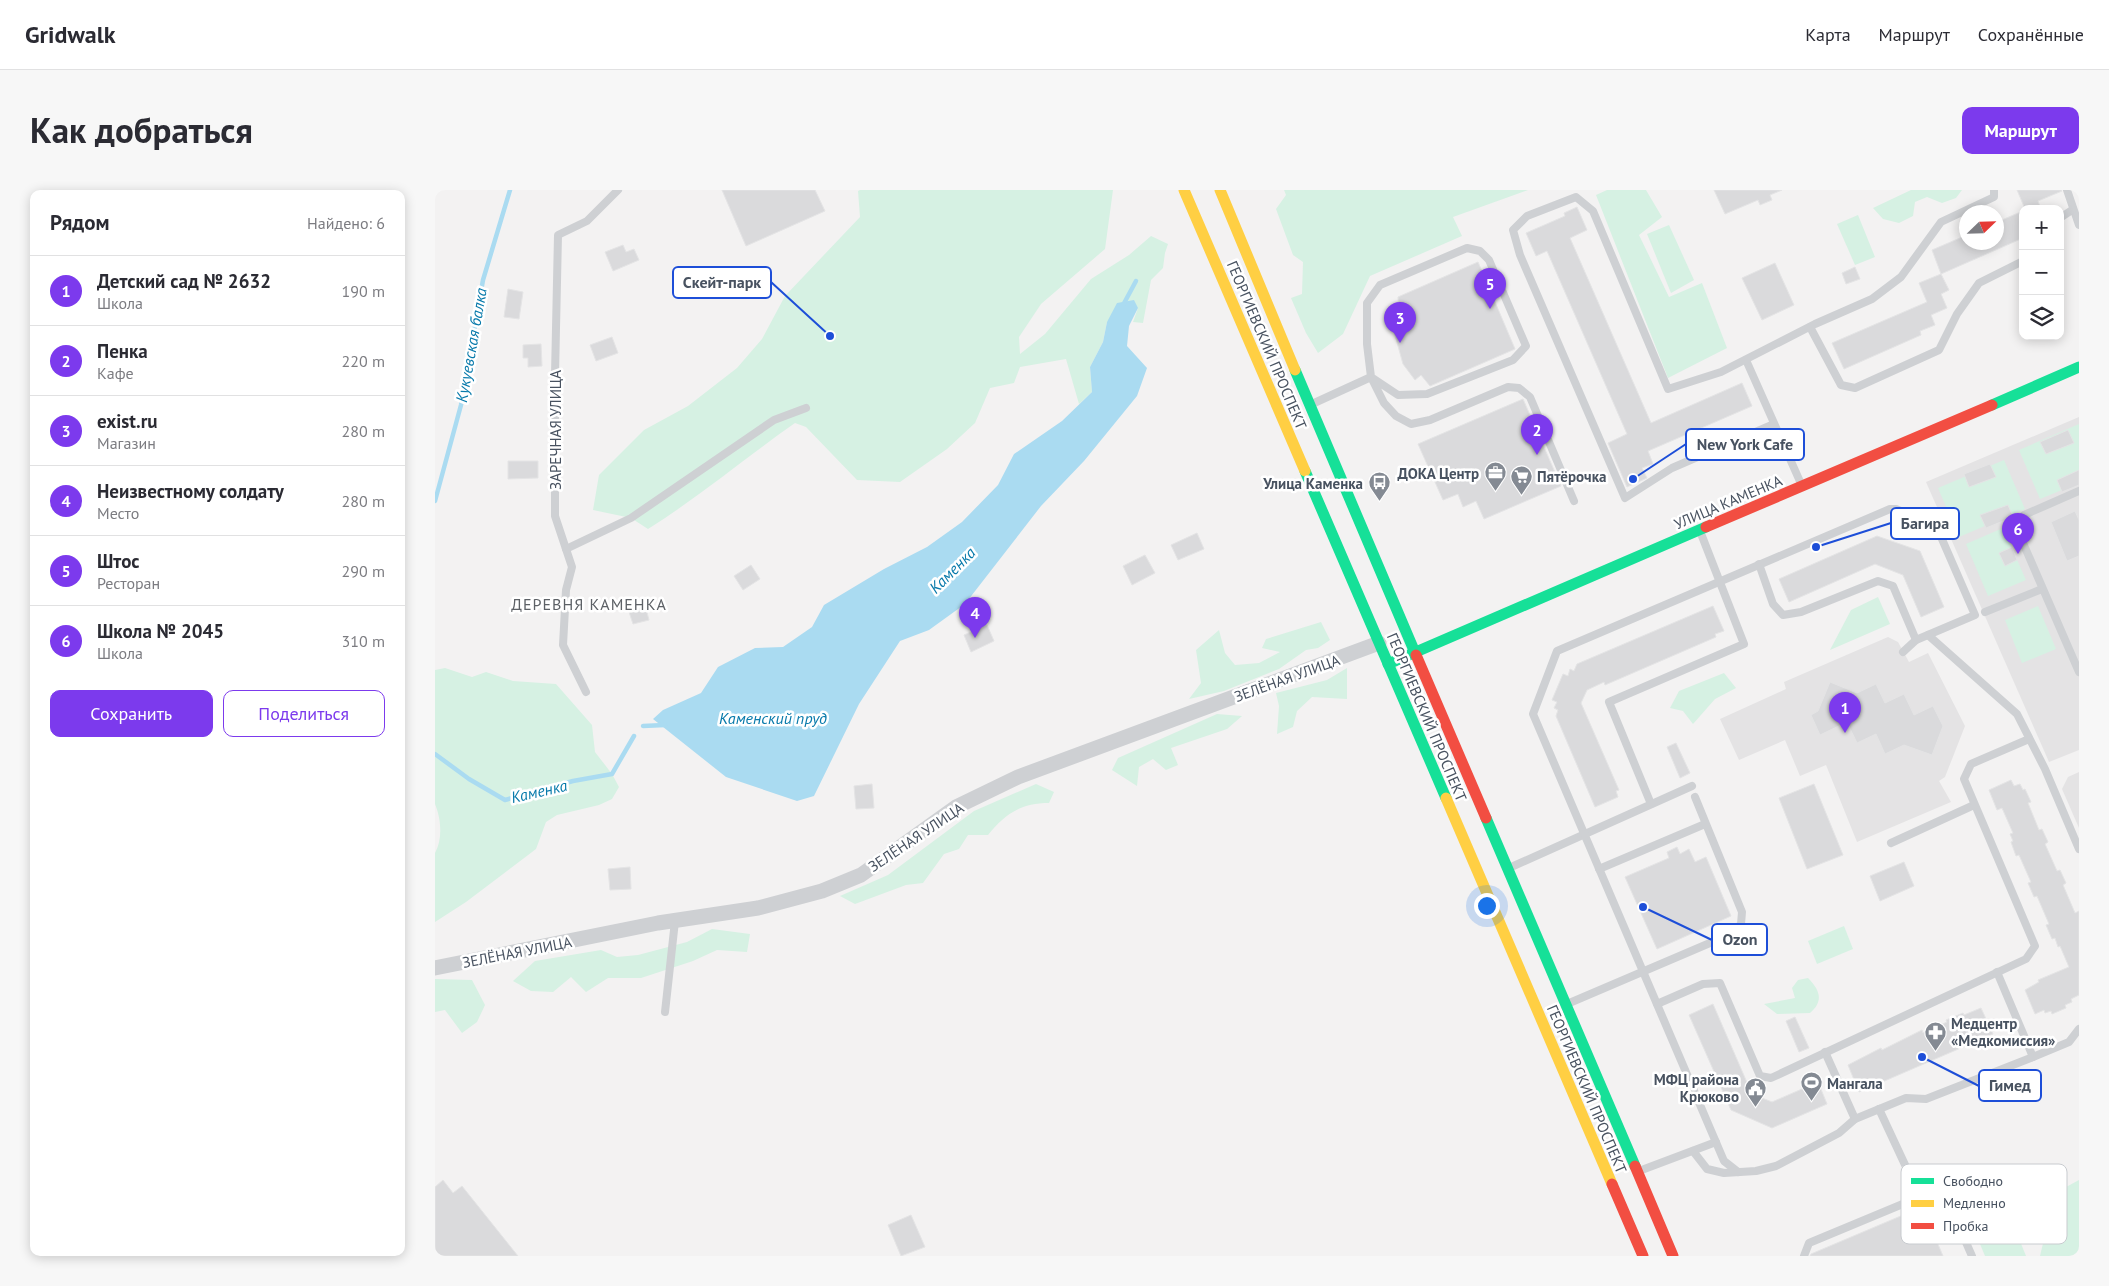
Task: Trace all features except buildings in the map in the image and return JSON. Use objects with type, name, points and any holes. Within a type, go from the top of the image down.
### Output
[{"type":"main road","name":"ГЕОРГИЕВСКИЙ ПРОСПЕКТ","points":[[1184,190],[1231,303],[1643,1256]]},
{"type":"main road","name":"ГЕОРГИЕВСКИЙ ПРОСПЕКТ","points":[[1220,190],[1331,456],[1673,1256]]},
{"type":"main road","name":"УЛИЦА КАМЕНКА","points":[[1388,664],[2079,367]]},
{"type":"street","points":[[1303,466],[1309,470],[1320,470],[1325,467],[1331,456]]},
{"type":"street","name":"ЗЕЛЁНАЯ УЛИЦА","points":[[435,968],[675,921],[758,908],[822,891],[861,875],[956,807],[1018,778],[1379,644]]},
{"type":"street","points":[[1481,881],[1491,868],[1507,869]]},
{"type":"street","points":[[1611,1181],[1616,1184],[1627,1183],[1637,1172]]},
{"type":"lane","name":"ЗАРЕЧНАЯ УЛИЦА","points":[[586,692],[563,645],[566,590],[571,567],[555,516],[555,375],[558,235],[587,221],[618,190]]},
{"type":"lane","points":[[1774,424],[1672,468],[1625,498],[1521,255],[1513,230],[1527,216],[1576,196],[1593,211],[1668,389],[1721,372],[1810,327],[1872,299],[1901,277],[1941,222],[1994,197],[1994,190]]},
{"type":"lane","points":[[2067,190],[2072,210],[2079,225]]},
{"type":"lane","points":[[2064,215],[2072,210]]},
{"type":"lane","points":[[1371,377],[1398,395],[1427,394],[1513,360],[1526,346],[1489,260],[1480,251],[1467,248],[1380,285],[1367,303],[1367,344],[1371,377],[1384,402],[1396,416],[1411,424],[1430,420],[1508,387],[1519,388],[1529,397],[1575,502]]},
{"type":"lane","points":[[1810,327],[1841,385],[1855,388],[1939,350],[1957,314],[1979,283],[2019,263]]},
{"type":"lane","points":[[1746,360],[1802,486]]},
{"type":"lane","points":[[1311,405],[1371,377]]},
{"type":"lane","points":[[566,550],[631,518],[774,420],[806,408]]},
{"type":"lane","points":[[2079,491],[2023,515],[2020,536],[2079,672]]},
{"type":"lane","points":[[1738,1172],[1724,1161],[1533,714],[1557,651],[1885,510],[1896,509],[1933,525],[1938,530],[1975,615],[1916,640],[1903,652]]},
{"type":"lane","points":[[1651,804],[1609,702],[1744,644],[1700,530]]},
{"type":"lane","points":[[1759,564],[1773,604],[1783,615],[1801,612],[1878,580],[1893,586],[1916,640]]},
{"type":"lane","points":[[1985,612],[2043,589]]},
{"type":"lane","points":[[1928,635],[2017,714],[2045,769],[2079,849]]},
{"type":"lane","points":[[1657,1004],[1703,984],[1720,983],[1760,1076],[1771,1078],[2026,959],[2035,946],[1964,779],[1971,764],[2029,739]]},
{"type":"lane","points":[[1507,869],[1692,786]]},
{"type":"lane","points":[[1565,1005],[1731,934],[1741,924],[1742,912],[1695,797]]},
{"type":"lane","points":[[1891,843],[1974,805]]},
{"type":"lane","points":[[1599,869],[1705,824]]},
{"type":"lane","points":[[665,1012],[675,921]]},
{"type":"lane","points":[[1997,972],[2033,1057]]},
{"type":"lane","points":[[1693,1151],[1707,1169],[1724,1173],[1776,1166],[1839,1133],[1855,1119],[1905,1098],[1927,1099],[2033,1057],[2069,1042],[2079,1029]]},
{"type":"lane","points":[[1825,1052],[1855,1119]]},
{"type":"lane","points":[[1879,1109],[1905,1164]]},
{"type":"lane","points":[[1637,1172],[1716,1142]]},
{"type":"lane","points":[[1804,1256],[1809,1244],[1901,1205]]},
{"type":"lane","points":[[1967,1244],[1972,1256]]},
{"type":"shaded area","points":[[2079,417],[2079,750],[2049,762],[1926,482]]},
{"type":"shaded area","points":[[1888,637],[1898,642],[1909,662],[1928,653],[1965,726],[1945,777],[1939,781],[1951,802],[1857,842],[1826,765],[1800,776],[1785,740],[1739,760],[1720,719],[1786,689],[1784,682]]},
{"type":"shaded area","points":[[2079,772],[2079,828],[2062,789],[2068,777]]},
{"type":"green space","points":[[1113,190],[1105,249],[1041,304],[1019,337],[1020,354],[1045,334],[1091,279],[1129,255],[1151,236],[1168,244],[1163,268],[1151,280],[1143,323],[1133,322],[1138,308],[1107,322],[1103,342],[1090,367],[1092,392],[1079,404],[1066,359],[1020,367],[1014,383],[990,388],[975,423],[947,449],[900,482],[857,480],[806,427],[795,423],[648,529],[631,518],[593,510],[599,475],[644,430],[688,406],[737,368],[762,339],[785,296],[860,217],[858,191]]},
{"type":"green space","points":[[1284,190],[1528,190],[1453,217],[1462,236],[1370,276],[1343,334],[1318,353],[1306,333],[1291,298],[1302,294],[1303,262],[1293,255],[1276,209],[1286,195]]},
{"type":"green space","points":[[1607,190],[1646,190],[1662,217],[1639,235],[1669,297],[1702,283],[1727,348],[1668,378],[1596,195]]},
{"type":"green space","points":[[1911,190],[1962,190],[1956,198],[1942,203],[1927,197],[1915,202],[1913,216],[1899,223],[1883,219],[1873,208]]},
{"type":"green space","points":[[1858,215],[1875,257],[1855,265],[1837,224]]},
{"type":"green space","points":[[1669,225],[1694,280],[1671,293],[1647,234]]},
{"type":"green space","points":[[2079,424],[2079,483],[2040,499],[2019,450]]},
{"type":"green space","points":[[2004,460],[2025,509],[1959,537],[1938,488]]},
{"type":"green space","points":[[2003,528],[2026,580],[1988,596],[1966,544]]},
{"type":"green space","points":[[1878,597],[1890,624],[1830,650],[1851,610]]},
{"type":"green space","points":[[2038,606],[2056,649],[2022,663],[2005,620]]},
{"type":"green space","points":[[1321,622],[1330,640],[1318,648],[1306,650],[1279,669],[1224,691],[1189,699],[1201,683],[1196,650],[1219,630],[1225,653],[1235,665],[1259,663],[1280,652],[1262,648],[1266,639]]},
{"type":"green space","points":[[445,668],[472,677],[486,672],[513,681],[556,684],[592,725],[595,752],[612,774],[619,787],[612,799],[599,805],[557,815],[546,822],[536,849],[466,902],[435,922],[435,853],[438,847],[440,828],[435,804],[435,670]]},
{"type":"green space","points":[[1347,668],[1347,699],[1312,697],[1297,711],[1293,727],[1277,734],[1279,706],[1276,693],[1327,680]]},
{"type":"green space","points":[[1724,673],[1736,688],[1715,699],[1693,724],[1683,711],[1670,708],[1679,691]]},
{"type":"green space","points":[[1217,714],[1242,716],[1227,729],[1171,748],[1178,765],[1166,770],[1153,759],[1139,767],[1137,786],[1112,770],[1118,758]]},
{"type":"green space","points":[[1036,784],[1054,792],[1049,803],[1030,805],[1014,811],[988,835],[968,835],[959,849],[944,854],[923,883],[906,885],[855,904],[840,896],[888,875],[974,811]]},
{"type":"green space","points":[[1844,926],[1853,949],[1817,964],[1808,941]]},
{"type":"green space","points":[[712,929],[750,934],[747,952],[717,950],[693,961],[641,978],[608,978],[586,992],[571,977],[553,992],[531,991],[513,981],[535,961],[601,950],[617,957],[638,955],[687,942]]},
{"type":"green space","points":[[1808,978],[1818,991],[1819,996],[1817,1004],[1810,1013],[1777,1014],[1764,1004],[1795,998],[1792,988],[1798,980]]},
{"type":"green space","points":[[435,979],[472,980],[485,1005],[477,1022],[462,1033],[445,1010],[435,1012]]},
{"type":"green space","points":[[2079,1180],[2079,1256],[2040,1256],[2043,1244],[2067,1244],[2067,1186]]},
{"type":"green space","points":[[1980,1244],[2021,1244],[2026,1256],[1985,1256]]},
{"type":"water","name":"Каменский пруд","points":[[1134,300],[1138,308],[1129,326],[1127,346],[1147,368],[1137,396],[1084,461],[1041,506],[965,604],[929,630],[900,641],[859,704],[814,796],[797,801],[726,777],[653,719],[663,710],[701,693],[718,667],[755,648],[783,647],[812,627],[824,605],[884,569],[927,547],[962,522],[998,485],[1014,454],[1062,421],[1092,392],[1090,367],[1103,342],[1107,322],[1117,303]]},
{"type":"waterway","name":"Кукуевская балка","points":[[435,501],[461,405],[483,280],[510,190]]},
{"type":"waterway","name":"Каменка","points":[[1122,307],[1136,281]]},
{"type":"waterway","name":"Каменка","points":[[643,726],[665,725]]},
{"type":"waterway","name":"Каменка","points":[[435,754],[469,779],[505,800],[573,781],[612,774],[634,736]]},
{"type":"traffic: fast","points":[[1992,405],[2079,367]]},
{"type":"traffic: fast","points":[[1295,370],[1416,655]]},
{"type":"traffic: fast","points":[[1305,471],[1446,798]]},
{"type":"traffic: fast","points":[[1388,664],[1706,527]]},
{"type":"traffic: fast","points":[[1486,818],[1635,1166]]},
{"type":"traffic: slow","points":[[1184,190],[1305,471]]},
{"type":"traffic: slow","points":[[1220,190],[1295,370]]},
{"type":"traffic: slow","points":[[1446,798],[1612,1184]]},
{"type":"traffic: jam","points":[[1706,527],[1992,405]]},
{"type":"traffic: jam","points":[[1416,655],[1486,818]]},
{"type":"traffic: jam","points":[[1635,1166],[1673,1256]]},
{"type":"traffic: jam","points":[[1612,1184],[1643,1256]]},
{"type":"place","name":"Штос","points":[[1490,309]]},
{"type":"place","name":"Скейт-парк","points":[[830,336]]},
{"type":"place","name":"exist.ru","points":[[1400,343]]},
{"type":"place","name":"Пенка","points":[[1537,455]]},
{"type":"place","name":"New York Cafe","points":[[1633,479]]},
{"type":"place","name":"ДОКА Центр","points":[[1495,492]]},
{"type":"place","name":"Пятёрочка","points":[[1521,495]]},
{"type":"place","name":"Улица Каменка","points":[[1379,502]]},
{"type":"place","name":"Багира","points":[[1816,547]]},
{"type":"place","name":"Школа № 2045","points":[[2018,554]]},
{"type":"place","name":"Неизвестному солдату","points":[[975,638]]},
{"type":"place","name":"Детский сад № 2632","points":[[1845,733]]},
{"type":"place","name":"Ozon","points":[[1643,907]]},
{"type":"place","name":"Медцентр «Медкомиссия»","points":[[1935,1051]]},
{"type":"place","name":"Гимед","points":[[1922,1057]]},
{"type":"place","name":"Мангала","points":[[1811,1102]]},
{"type":"place","name":"МФЦ района Крюково","points":[[1755,1107]]},
{"type":"district","name":"ДЕРЕВНЯ КАМЕНКА","points":[[589,604]]}]
